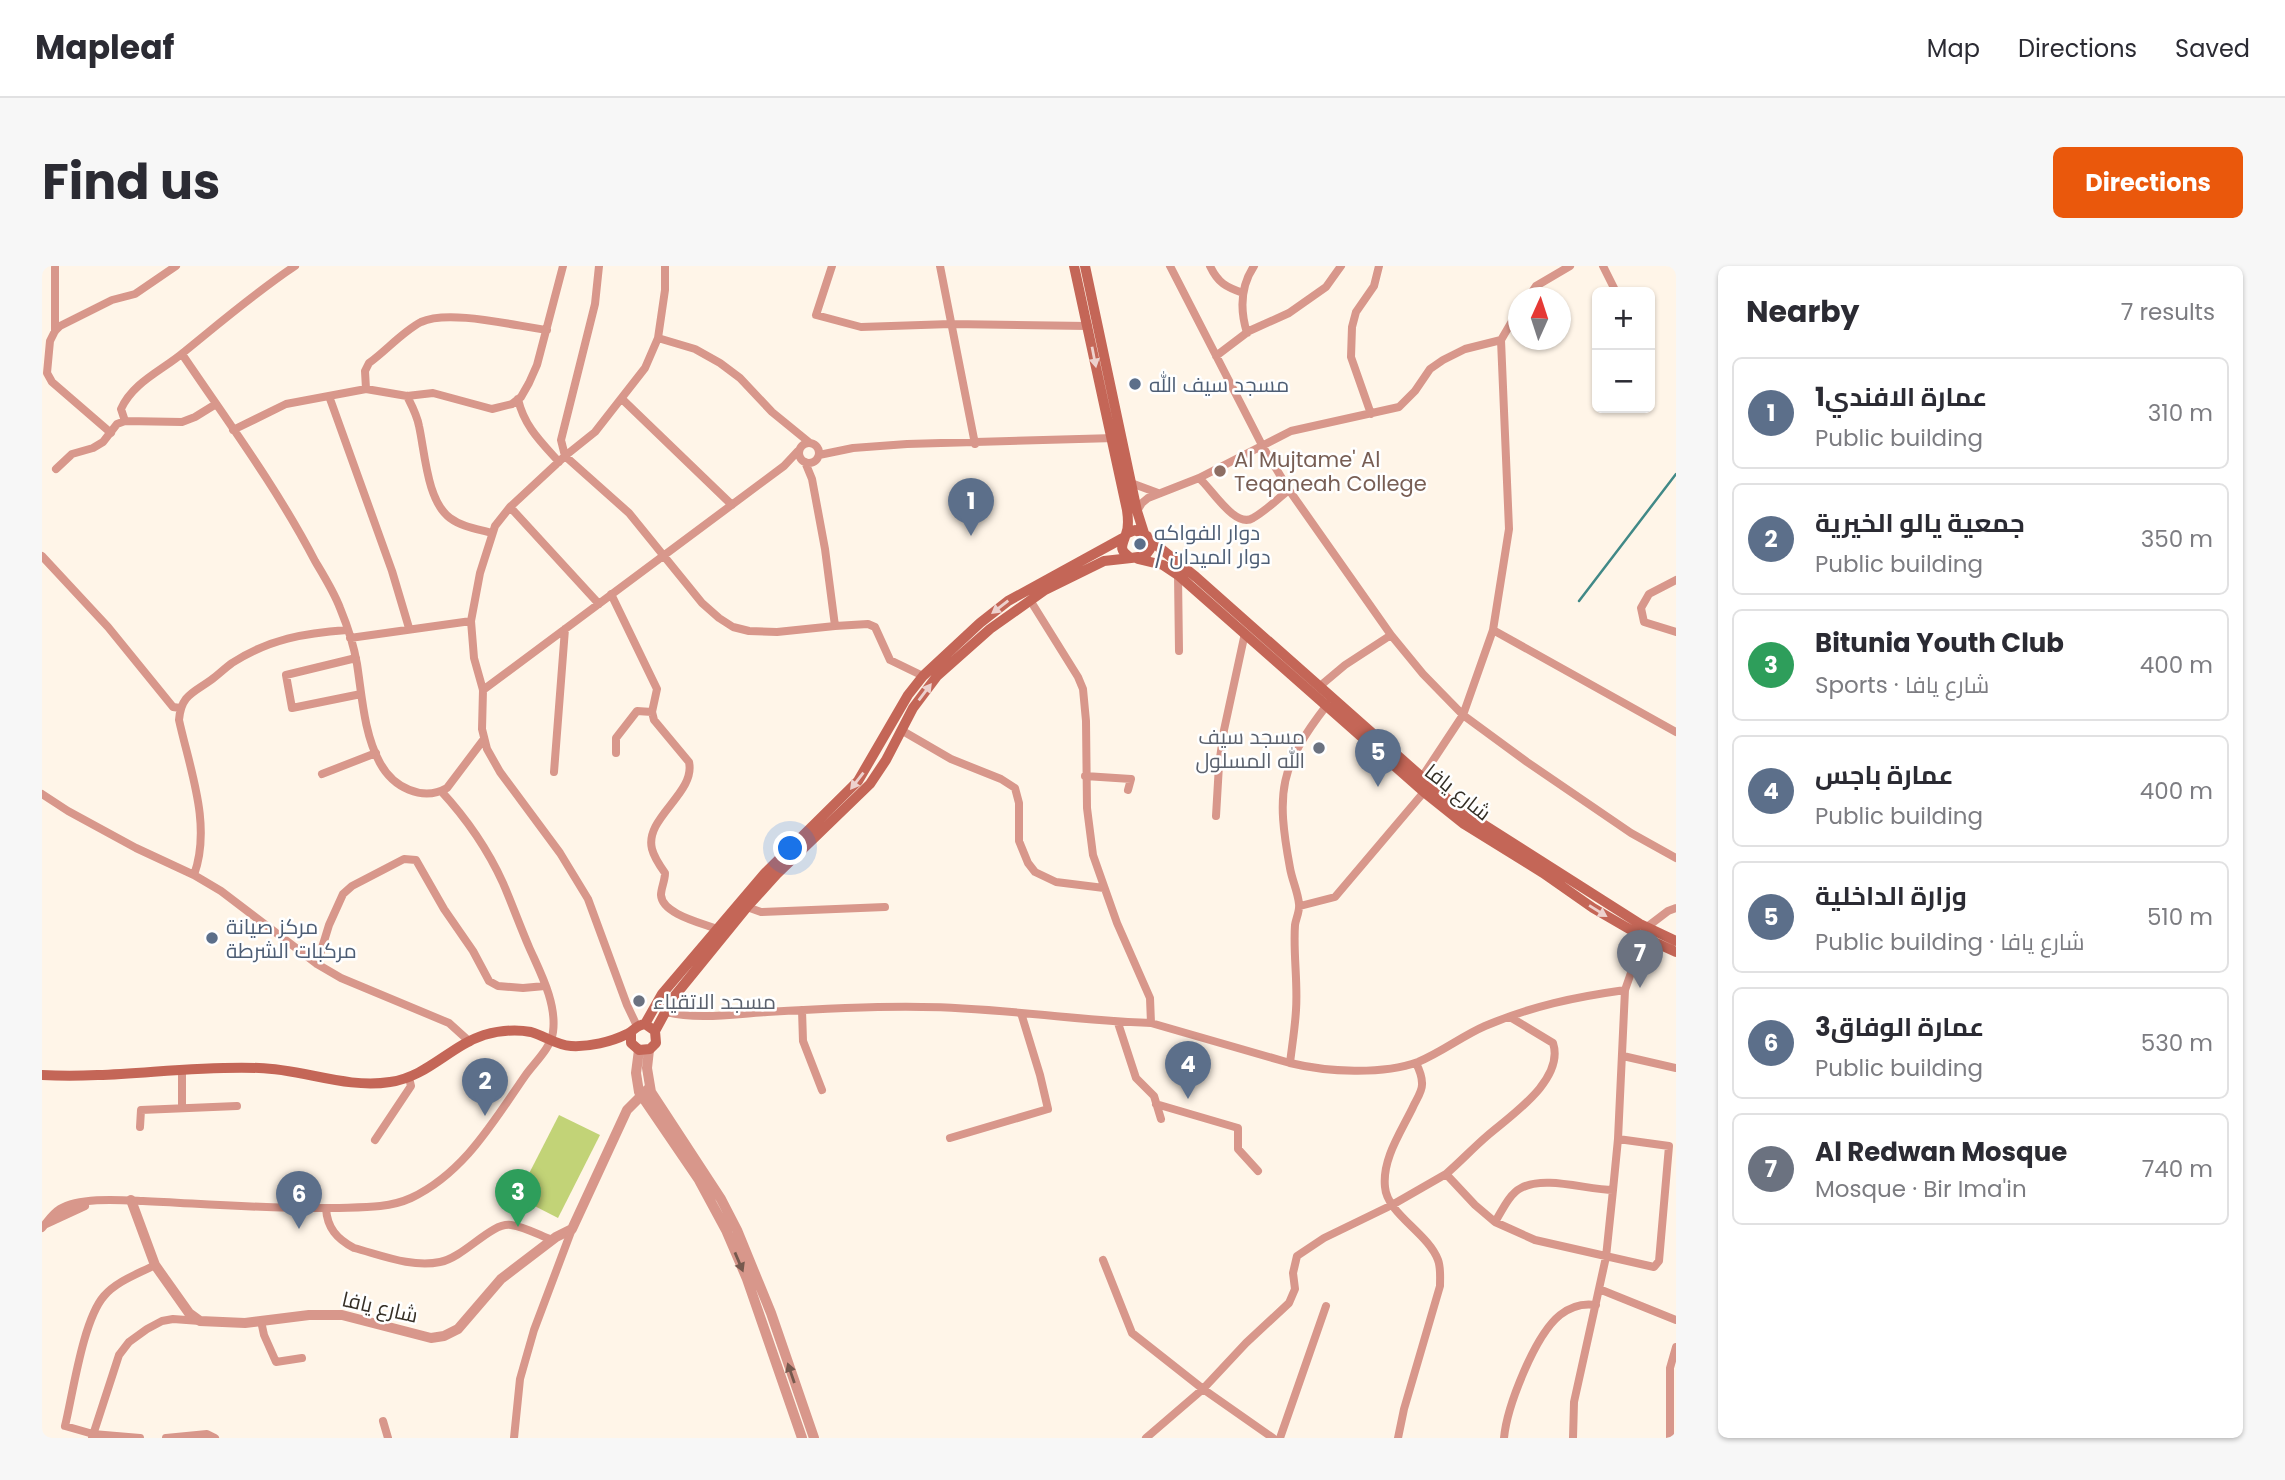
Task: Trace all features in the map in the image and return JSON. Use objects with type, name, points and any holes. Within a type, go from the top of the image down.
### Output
[{"type":"main road","points":[[605,1042],[640,1049],[656,1043],[655,1031],[673,998],[777,874],[870,784],[886,761],[913,708],[937,676],[990,629],[1045,590],[1104,561],[1135,558],[1148,553],[1147,536],[1116,438],[1074,266]]},
{"type":"main road","points":[[1086,266],[1127,510],[1122,542],[1124,552],[1135,558]]},
{"type":"main road","points":[[640,1049],[630,1039],[662,994],[765,873],[858,781],[908,695],[923,676],[1008,601],[1135,530],[1147,536]]},
{"type":"main road","name":"شارع يافا","points":[[1147,536],[1422,778],[1467,814],[1676,952]]},
{"type":"main road","name":"شارع يافا","points":[[1135,558],[1163,565],[1178,575],[1424,792],[1464,824],[1593,908],[1645,932],[1676,941]]},
{"type":"main road","points":[[42,1075],[261,1068],[369,1084],[410,1078],[481,1036],[508,1031],[531,1032],[571,1046],[605,1042],[637,1028],[655,1031]]},
{"type":"street","points":[[55,266],[55,331]]},
{"type":"street","points":[[111,433],[52,382],[47,373],[50,341],[55,331],[68,321],[112,300],[135,294],[176,266]]},
{"type":"street","points":[[125,421],[121,409],[138,386],[182,354],[233,310],[295,266]]},
{"type":"street","points":[[233,430],[286,404],[366,389],[407,396],[433,393],[492,409],[504,408],[518,399],[537,365],[563,266]]},
{"type":"street","points":[[562,459],[561,440],[595,304],[599,266]]},
{"type":"street","points":[[637,1028],[626,1005],[588,899],[560,853],[500,772],[484,739],[483,690],[474,658],[471,621],[480,573],[495,526],[510,507],[595,432],[645,368],[658,338],[666,289],[666,266]]},
{"type":"street","points":[[832,266],[816,315],[861,327],[951,324],[1088,326]]},
{"type":"street","points":[[940,266],[975,444]]},
{"type":"street","points":[[1170,266],[1263,447],[1289,490],[1391,635],[1423,674],[1463,715],[1631,833],[1676,858]]},
{"type":"street","points":[[1210,266],[1216,279],[1222,284],[1243,293]]},
{"type":"street","points":[[1247,333],[1242,316],[1243,293],[1254,266]]},
{"type":"street","points":[[1216,356],[1247,333],[1289,313],[1326,287],[1341,266]]},
{"type":"street","points":[[1371,414],[1351,357],[1352,327],[1356,312],[1374,286],[1379,266]]},
{"type":"street","points":[[1538,287],[1570,266]]},
{"type":"street","points":[[1602,266],[1613,287]]},
{"type":"street","points":[[366,389],[365,371],[369,363],[421,322],[457,317],[547,330]]},
{"type":"street","points":[[1422,778],[1463,715],[1493,630],[1509,529],[1502,340],[1508,329]]},
{"type":"street","points":[[658,338],[695,349],[720,362],[740,378],[772,412],[812,443],[818,449],[812,479]]},
{"type":"street","points":[[1137,511],[1142,503],[1158,493],[1199,478],[1291,431],[1399,407],[1415,391],[1430,369],[1443,360],[1465,349],[1502,340]]},
{"type":"street","points":[[182,354],[289,513],[340,607],[356,658],[361,694],[380,763],[399,786],[419,793],[442,791],[484,739]]},
{"type":"street","points":[[329,396],[392,571],[409,628]]},
{"type":"street","points":[[407,396],[419,424],[433,493],[439,505],[451,519],[492,533]]},
{"type":"street","points":[[518,399],[520,410],[530,430],[629,513],[702,603],[719,618],[749,631],[776,632],[868,624],[875,627],[890,660],[923,676]]},
{"type":"street","points":[[622,399],[732,505]]},
{"type":"street","points":[[56,469],[72,454],[103,442],[117,424],[125,421],[182,422],[216,404]]},
{"type":"street","points":[[790,427],[812,479],[835,626]]},
{"type":"street","points":[[801,455],[811,462],[818,457],[849,449],[907,444],[1116,438]]},
{"type":"street","points":[[483,690],[801,455],[804,443],[849,449]]},
{"type":"street","points":[[1199,478],[1232,515],[1241,521],[1251,520],[1289,490]]},
{"type":"street","points":[[1131,483],[1158,493]]},
{"type":"street","points":[[510,507],[599,604]]},
{"type":"street","points":[[42,556],[108,627],[173,707],[180,708]]},
{"type":"street","points":[[1178,575],[1179,651]]},
{"type":"street","points":[[1676,580],[1649,594],[1641,608],[1644,622],[1676,632]]},
{"type":"street","points":[[611,594],[657,689],[652,712],[654,720],[689,762],[686,783],[663,815],[651,842],[652,851],[665,873],[661,894],[663,902],[674,913],[717,929]]},
{"type":"street","points":[[1030,600],[1083,689],[1086,721],[1085,776],[1093,855],[1117,923],[1150,998],[1151,1023]]},
{"type":"street","points":[[194,875],[200,860],[201,824],[179,720],[180,708],[186,697],[232,663],[260,649],[306,633],[349,634],[471,621]]},
{"type":"street","points":[[554,772],[565,629]]},
{"type":"street","points":[[1493,630],[1676,732]]},
{"type":"street","points":[[1216,816],[1224,730],[1245,634]]},
{"type":"street","points":[[1320,686],[1345,665],[1391,635]]},
{"type":"street","points":[[356,658],[286,675],[292,708],[361,694]]},
{"type":"street","points":[[1290,1063],[1296,1010],[1295,923],[1300,906],[1282,826],[1282,796],[1292,758],[1309,728],[1327,705]]},
{"type":"street","points":[[616,752],[616,738],[637,711],[652,712]]},
{"type":"street","points":[[901,730],[951,759],[1001,779],[1015,788],[1019,803],[1018,841],[1035,872],[1056,881],[1104,888]]},
{"type":"street","points":[[322,775],[376,753]]},
{"type":"street","points":[[1085,776],[1131,779],[1128,790]]},
{"type":"street","points":[[43,1225],[94,1202],[131,1200],[238,1207],[326,1208],[395,1203],[411,1198],[443,1179],[464,1160],[485,1135],[551,1041],[552,1018],[545,986],[502,880],[477,838],[442,791]]},
{"type":"street","points":[[1300,906],[1335,897],[1424,792]]},
{"type":"street","points":[[42,794],[136,848],[221,891],[317,964],[341,978],[449,1023],[470,1042]]},
{"type":"street","points":[[317,964],[329,925],[343,894],[352,886],[404,859],[416,860],[489,981],[498,986],[509,987],[545,986]]},
{"type":"street","points":[[747,907],[761,912],[885,907]]},
{"type":"street","points":[[1573,1438],[1574,1402],[1606,1257],[1614,1190],[1625,990],[1645,932],[1668,911],[1676,908]]},
{"type":"street","points":[[666,1012],[695,1016],[923,1006],[1118,1023],[1151,1023],[1316,1070],[1364,1070],[1416,1063],[1483,1026],[1554,1001],[1625,990]]},
{"type":"street","points":[[802,1010],[803,1041],[822,1090]]},
{"type":"street","points":[[950,1138],[1048,1109],[1041,1075],[1021,1013]]},
{"type":"street","points":[[1146,1438],[1202,1389],[1289,1303],[1295,1289],[1293,1273],[1297,1256],[1324,1238],[1392,1205],[1446,1174],[1536,1095],[1553,1066],[1556,1051],[1553,1043],[1510,1017]]},
{"type":"street","points":[[1118,1023],[1136,1078],[1154,1096],[1161,1119]]},
{"type":"street","points":[[640,1049],[657,1104],[721,1199],[737,1230],[771,1312],[814,1438]]},
{"type":"street","points":[[640,1049],[636,1084],[699,1180],[726,1230],[747,1279],[802,1438]]},
{"type":"street","points":[[1623,1056],[1676,1068]]},
{"type":"street","points":[[1398,1438],[1440,1286],[1438,1259],[1428,1243],[1392,1205],[1384,1185],[1390,1154],[1422,1088],[1421,1074],[1416,1063]]},
{"type":"street","points":[[182,1071],[182,1108]]},
{"type":"street","points":[[374,1140],[411,1086],[410,1078]]},
{"type":"street","points":[[514,1438],[520,1379],[534,1330],[572,1229],[626,1110],[650,1087]]},
{"type":"street","points":[[1156,1104],[1238,1128],[1238,1149],[1258,1171]]},
{"type":"street","points":[[140,1127],[141,1110],[237,1106]]},
{"type":"street","points":[[1446,1174],[1495,1222],[1535,1240],[1651,1267],[1659,1261],[1669,1146],[1618,1139]]},
{"type":"street","points":[[1495,1222],[1510,1197],[1520,1188],[1536,1183],[1614,1190]]},
{"type":"street","points":[[131,1200],[155,1265],[189,1313],[200,1321]]},
{"type":"street","points":[[326,1208],[329,1228],[346,1244],[423,1264],[437,1263],[457,1256],[490,1231],[503,1225],[521,1227],[552,1240]]},
{"type":"street","name":"شارع يافا","points":[[200,1321],[261,1321],[309,1315],[342,1315],[401,1332],[438,1338],[458,1329],[502,1279],[552,1240],[572,1229]]},
{"type":"street","points":[[1103,1260],[1132,1333],[1202,1389],[1273,1438]]},
{"type":"street","points":[[62,1438],[90,1317],[114,1286],[155,1265]]},
{"type":"street","points":[[1599,1289],[1676,1320]]},
{"type":"street","points":[[1504,1438],[1511,1405],[1523,1374],[1557,1317],[1579,1306],[1596,1305]]},
{"type":"street","points":[[1280,1438],[1326,1306]]},
{"type":"street","points":[[93,1436],[118,1355],[130,1342],[162,1321],[200,1321]]},
{"type":"street","points":[[261,1321],[276,1362],[302,1358]]},
{"type":"street","points":[[1670,1438],[1670,1368],[1676,1347]]},
{"type":"street","points":[[383,1421],[388,1438]]},
{"type":"street","points":[[65,1426],[93,1436],[140,1438]]},
{"type":"street","points":[[166,1438],[208,1434],[215,1438]]},
{"type":"green space","points":[[559,1115],[600,1135],[558,1218],[517,1197]]},
{"type":"waterway","points":[[1579,601],[1676,474]]},
{"type":"place","name":"مسجد سيف الله","points":[[1135,384]]},
{"type":"place","name":"Al Mujtame' Al Teqaneah College","points":[[1220,471]]},
{"type":"place","name":"عمارة الافندي1","points":[[971,536]]},
{"type":"place","name":"دوار الفواكه / دوار الميدان","points":[[1140,544]]},
{"type":"place","name":"مسجد سيف الله المسلول","points":[[1319,748]]},
{"type":"place","name":"وزارة الداخلية","points":[[1378,787]]},
{"type":"place","name":"مركز صيانة مركبات الشرطة","points":[[212,938]]},
{"type":"place","name":"Al Redwan Mosque","points":[[1640,988]]},
{"type":"place","name":"مسجد الاتقياء","points":[[639,1001]]},
{"type":"place","name":"عمارة باجس","points":[[1188,1099]]},
{"type":"place","name":"جمعية يالو الخيرية","points":[[485,1116]]},
{"type":"place","name":"Bitunia Youth Club","points":[[518,1227]]},
{"type":"place","name":"عمارة الوفاق3","points":[[299,1229]]}]
